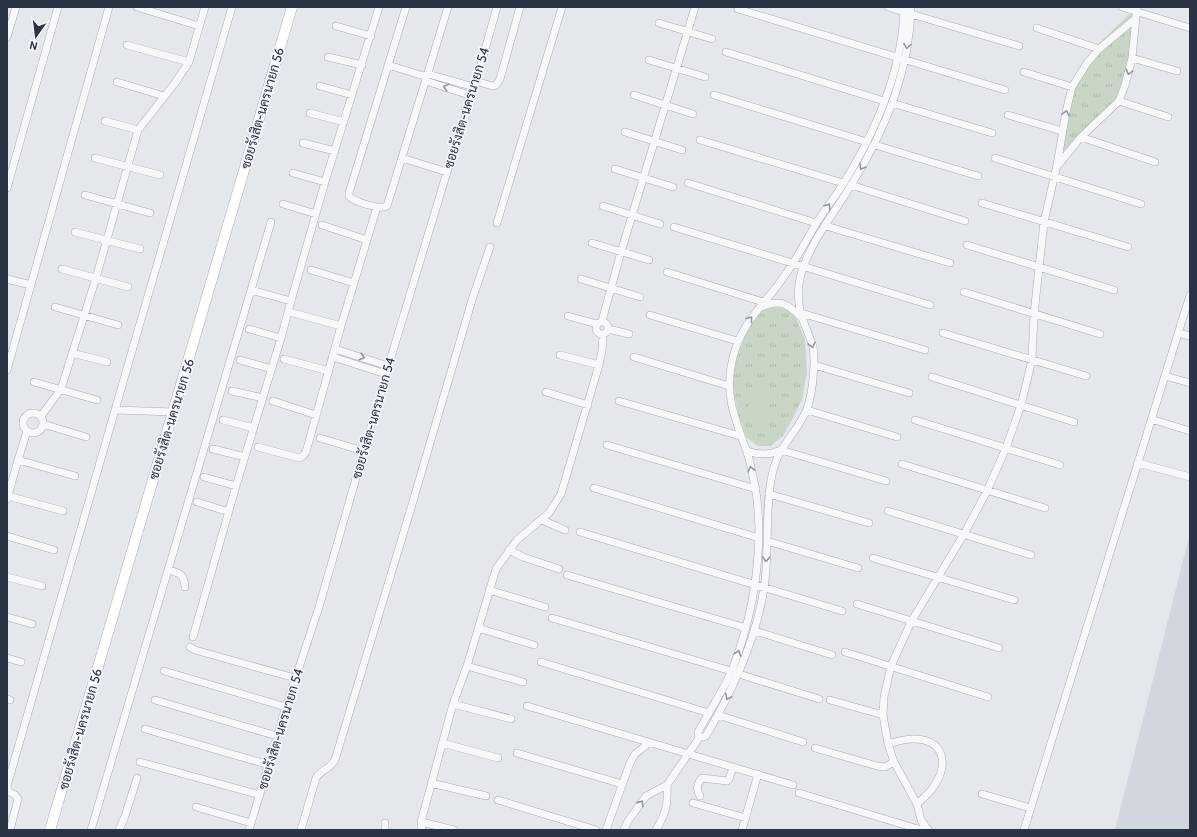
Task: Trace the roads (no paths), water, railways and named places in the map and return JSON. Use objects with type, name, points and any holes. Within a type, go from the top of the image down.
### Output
[{"type":"street","points":[[7,37],[16,7]]},
{"type":"street","points":[[7,188],[58,7]]},
{"type":"street","points":[[7,370],[109,7]]},
{"type":"street","points":[[137,7],[199,26]]},
{"type":"street","points":[[41,416],[61,389],[96,278],[138,130],[175,83],[189,62],[205,7]]},
{"type":"street","points":[[10,830],[18,799],[15,795],[8,792],[7,786],[232,7]]},
{"type":"street","name":"ซอยรังสิต-นครนายก 56","points":[[50,830],[292,7]]},
{"type":"street","points":[[193,637],[230,512],[236,486],[282,338],[325,182],[379,7]]},
{"type":"street","points":[[406,7],[349,196],[354,200],[382,208],[388,206],[448,7]]},
{"type":"street","name":"ซอยรังสิต-นครนายก 54","points":[[250,827],[295,678],[319,607],[388,366],[447,172],[472,96],[497,7]]},
{"type":"street","points":[[426,77],[492,86],[496,85],[500,80],[520,7]]},
{"type":"street","points":[[497,223],[562,7]]},
{"type":"street","points":[[629,334],[605,331],[598,332],[596,327],[599,323],[611,289],[695,7]]},
{"type":"street","points":[[888,7],[908,10],[1019,46]]},
{"type":"street","points":[[1122,7],[1136,9],[1190,28]]},
{"type":"street","points":[[738,9],[1005,90]]},
{"type":"street","points":[[1057,166],[1081,138],[1119,101],[1132,58],[1136,9]]},
{"type":"street","points":[[699,738],[698,732],[735,673],[755,585],[759,538],[758,507],[756,489],[747,451],[740,436],[730,404],[729,386],[732,359],[748,321],[778,285],[793,263],[816,223],[843,184],[867,142],[884,101],[897,57],[908,10]]},
{"type":"street","points":[[624,830],[628,821],[646,796],[667,785],[699,738],[706,736],[718,715],[735,673],[755,631],[764,588],[769,494],[773,473],[781,450],[807,410],[813,380],[813,349],[802,317],[799,288],[804,266],[811,251],[875,145],[892,103],[904,60],[908,10]]},
{"type":"street","points":[[928,829],[921,820],[917,804],[894,762],[888,744],[883,715],[884,697],[891,666],[911,622],[964,534],[987,491],[1006,448],[1021,405],[1032,360],[1034,314],[1044,222],[1057,166],[1062,131],[1072,87],[1087,63],[1099,49],[1135,19]]},
{"type":"street","points":[[659,23],[712,39]]},
{"type":"street","points":[[336,26],[371,36]]},
{"type":"street","points":[[1036,28],[1099,49]]},
{"type":"street","points":[[126,45],[189,62]]},
{"type":"street","points":[[726,52],[884,101]]},
{"type":"street","points":[[328,57],[362,65]]},
{"type":"street","points":[[1132,58],[1177,71]]},
{"type":"street","points":[[649,60],[705,77]]},
{"type":"street","points":[[388,65],[426,77],[472,96]]},
{"type":"street","points":[[1024,72],[1072,87]]},
{"type":"street","points":[[117,82],[164,96]]},
{"type":"street","points":[[320,86],[352,95]]},
{"type":"street","points":[[634,95],[694,114]]},
{"type":"street","points":[[714,95],[867,142]]},
{"type":"street","points":[[1119,101],[1168,117]]},
{"type":"street","points":[[892,103],[992,133]]},
{"type":"street","points":[[310,113],[344,122]]},
{"type":"street","points":[[1008,115],[1062,131]]},
{"type":"street","points":[[106,120],[138,130]]},
{"type":"street","points":[[625,132],[682,150]]},
{"type":"street","points":[[1081,138],[1155,162]]},
{"type":"street","points":[[700,140],[843,184]]},
{"type":"street","points":[[304,142],[335,151]]},
{"type":"street","points":[[875,145],[978,176]]},
{"type":"street","points":[[96,158],[160,175]]},
{"type":"street","points":[[402,158],[447,172]]},
{"type":"street","points":[[995,158],[1141,204]]},
{"type":"street","points":[[615,169],[673,187]]},
{"type":"street","points":[[293,173],[325,182]]},
{"type":"street","points":[[688,183],[816,223]]},
{"type":"street","points":[[851,185],[965,221]]},
{"type":"street","points":[[86,195],[150,213]]},
{"type":"street","points":[[982,203],[1128,247]]},
{"type":"street","points":[[283,204],[316,214]]},
{"type":"street","points":[[603,206],[660,224]]},
{"type":"street","points":[[258,447],[299,458],[306,452],[341,326],[377,207]]},
{"type":"street","points":[[91,830],[271,222]]},
{"type":"street","points":[[322,225],[367,240]]},
{"type":"street","points":[[826,226],[950,263]]},
{"type":"street","points":[[674,227],[930,305]]},
{"type":"street","points":[[75,232],[140,249]]},
{"type":"street","points":[[592,243],[648,260]]},
{"type":"street","points":[[967,245],[1114,290]]},
{"type":"street","points":[[300,830],[316,778],[319,773],[333,765],[335,760],[414,500],[472,300],[490,247]]},
{"type":"street","points":[[62,269],[128,287]]},
{"type":"street","points":[[311,270],[354,283]]},
{"type":"street","points":[[667,272],[761,305],[777,302],[784,303],[802,317],[925,350]]},
{"type":"street","points":[[7,279],[31,286]]},
{"type":"street","points":[[581,280],[640,297]]},
{"type":"street","points":[[251,290],[291,301]]},
{"type":"street","points":[[964,292],[1100,334]]},
{"type":"street","points":[[1024,830],[1190,295]]},
{"type":"street","points":[[55,308],[118,325]]},
{"type":"street","points":[[293,313],[341,326]]},
{"type":"street","points":[[650,315],[738,342]]},
{"type":"street","points":[[422,830],[421,822],[453,704],[467,666],[496,569],[509,550],[523,535],[542,520],[554,507],[560,494],[588,405],[599,366],[607,324],[568,316]]},
{"type":"street","points":[[249,328],[282,338]]},
{"type":"street","points":[[944,333],[1086,376]]},
{"type":"street","points":[[1178,333],[1190,336]]},
{"type":"street","points":[[335,349],[388,366]]},
{"type":"street","points":[[72,353],[107,362]]},
{"type":"street","points":[[560,355],[599,366]]},
{"type":"street","points":[[333,357],[386,374]]},
{"type":"street","points":[[634,357],[729,386]]},
{"type":"street","points":[[284,358],[329,371]]},
{"type":"street","points":[[240,360],[272,369]]},
{"type":"street","points":[[814,365],[909,393]]},
{"type":"street","points":[[1165,376],[1190,383]]},
{"type":"street","points":[[932,377],[1074,422]]},
{"type":"street","points":[[34,382],[98,400]]},
{"type":"street","points":[[232,391],[263,398]]},
{"type":"street","points":[[546,392],[588,405]]},
{"type":"street","points":[[273,401],[316,415]]},
{"type":"street","points":[[619,401],[740,436]]},
{"type":"street","points":[[115,410],[173,412]]},
{"type":"street","points":[[807,410],[897,437]]},
{"type":"street","points":[[35,413],[41,416],[43,424],[42,428],[37,432],[30,433],[23,426],[23,419],[28,414],[35,413]]},
{"type":"street","points":[[1151,419],[1190,431]]},
{"type":"street","points":[[223,420],[254,428]]},
{"type":"street","points":[[915,420],[1060,465]]},
{"type":"street","points":[[43,424],[86,437]]},
{"type":"street","points":[[27,431],[7,498],[63,511]]},
{"type":"street","points":[[320,438],[363,451]]},
{"type":"street","points":[[608,445],[756,489]]},
{"type":"street","points":[[213,449],[246,457]]},
{"type":"street","points":[[747,451],[770,454],[781,450],[886,481]]},
{"type":"street","points":[[18,460],[75,476]]},
{"type":"street","points":[[1138,463],[1190,477]]},
{"type":"street","points":[[902,464],[1045,508]]},
{"type":"street","points":[[204,477],[236,486]]},
{"type":"street","points":[[594,488],[759,538]]},
{"type":"street","points":[[769,494],[869,523]]},
{"type":"street","points":[[197,502],[230,512]]},
{"type":"street","points":[[888,511],[1031,555]]},
{"type":"street","points":[[542,520],[565,530]]},
{"type":"street","points":[[580,532],[842,611]]},
{"type":"street","points":[[7,536],[54,550]]},
{"type":"street","points":[[767,541],[858,568]]},
{"type":"street","points":[[509,550],[523,557],[559,570]]},
{"type":"street","points":[[873,558],[1014,600]]},
{"type":"street","points":[[168,570],[182,576],[185,587]]},
{"type":"street","points":[[566,575],[746,628]]},
{"type":"street","points":[[7,577],[42,586]]},
{"type":"street","points":[[489,590],[545,606]]},
{"type":"street","points":[[857,604],[911,622],[999,648]]},
{"type":"street","points":[[7,617],[32,624]]},
{"type":"street","points":[[552,618],[819,699]]},
{"type":"street","points":[[478,628],[534,645]]},
{"type":"street","points":[[755,631],[832,655]]},
{"type":"street","points":[[190,647],[195,650],[295,678]]},
{"type":"street","points":[[845,652],[988,697]]},
{"type":"street","points":[[7,658],[21,662]]},
{"type":"street","points":[[541,662],[709,713]]},
{"type":"street","points":[[467,666],[523,682]]},
{"type":"street","points":[[164,671],[286,707]]},
{"type":"street","points":[[155,700],[277,736]]},
{"type":"street","points":[[830,700],[883,715]]},
{"type":"street","points":[[453,704],[511,719]]},
{"type":"street","points":[[526,706],[793,785]]},
{"type":"street","points":[[718,715],[803,742]]},
{"type":"street","points":[[145,729],[269,766]]},
{"type":"street","points":[[888,744],[911,739],[921,740],[932,743],[938,747],[941,753],[942,767],[939,778],[934,786],[917,804]]},
{"type":"street","points":[[442,743],[498,758]]},
{"type":"street","points":[[606,830],[630,762],[635,754],[649,743]]},
{"type":"street","points":[[815,748],[877,766],[885,766],[894,762]]},
{"type":"street","points":[[517,753],[622,784]]},
{"type":"street","points":[[140,762],[260,795]]},
{"type":"street","points":[[700,796],[697,789],[698,783],[702,778],[727,781],[733,767]]},
{"type":"street","points":[[742,830],[758,774]]},
{"type":"street","points":[[119,830],[137,778]]},
{"type":"street","points":[[431,783],[486,796]]},
{"type":"street","points":[[656,830],[663,817],[668,802],[667,785]]},
{"type":"street","points":[[799,793],[918,830],[928,829]]},
{"type":"street","points":[[982,794],[1030,808]]},
{"type":"street","points":[[498,800],[596,830]]},
{"type":"street","points":[[693,803],[746,818]]},
{"type":"street","points":[[196,808],[250,827]]},
{"type":"street","points":[[918,830],[921,820]]},
{"type":"street","points":[[421,822],[454,830]]}]
